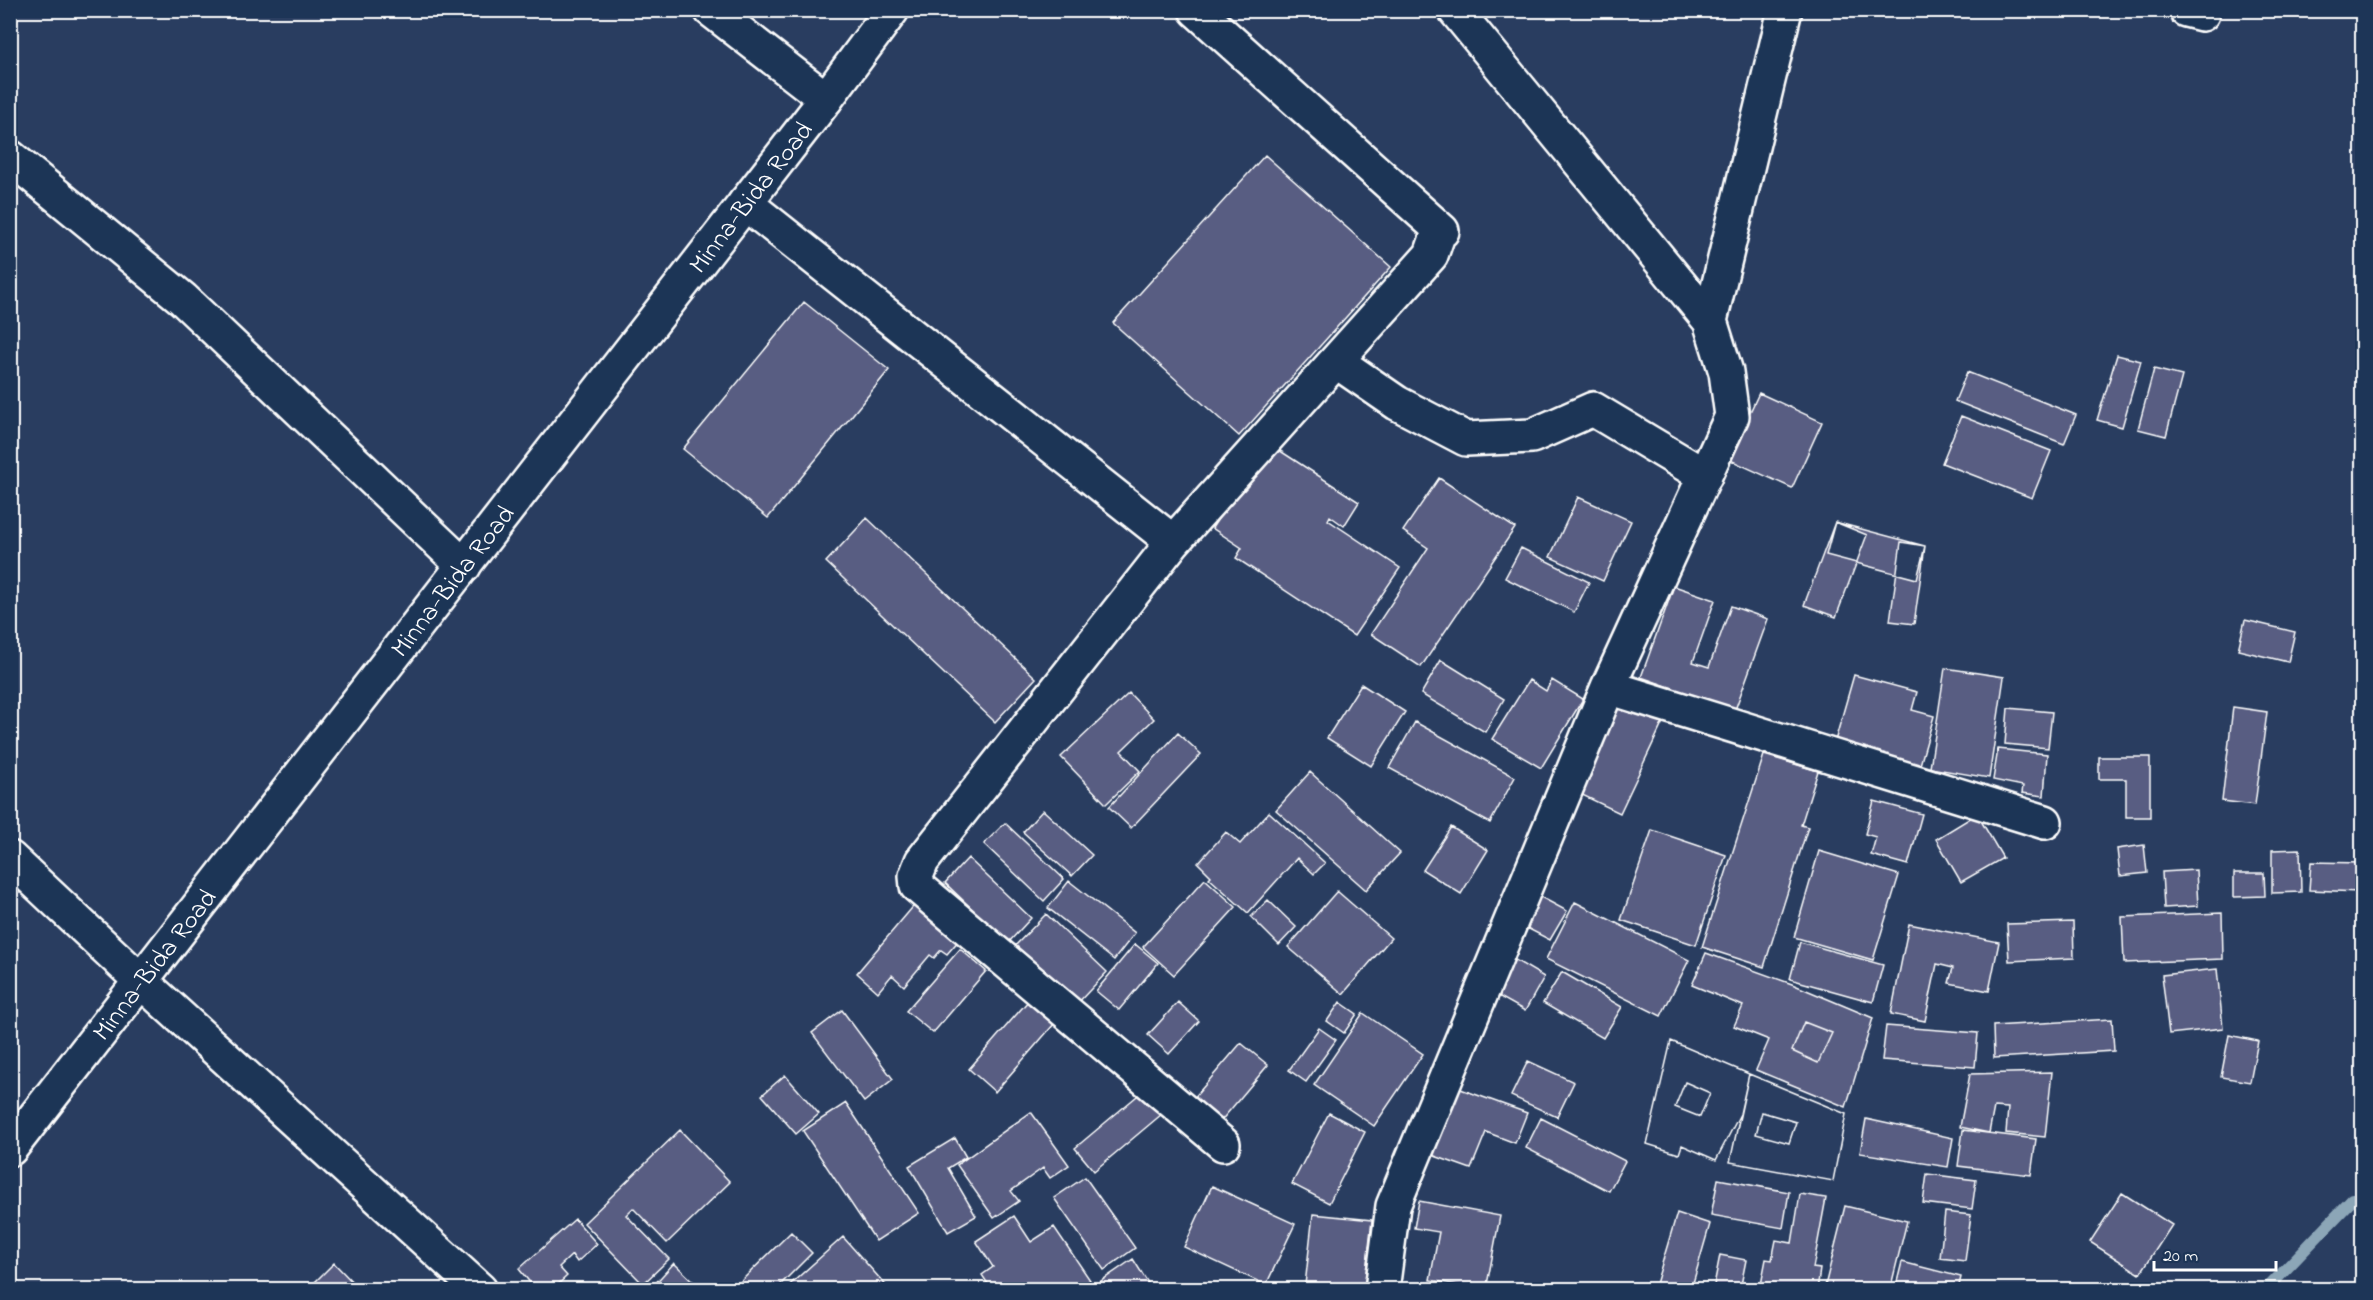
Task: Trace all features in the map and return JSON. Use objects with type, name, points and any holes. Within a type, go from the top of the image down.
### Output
[{"type":"street","points":[[711,10],[826,99]]},
{"type":"street","name":"Minna-Bida Road","points":[[10,1149],[826,99],[892,10]]},
{"type":"street","points":[[1196,10],[1442,231],[1439,232],[1431,255],[1173,542],[922,861],[916,876],[917,886],[1223,1144]]},
{"type":"street","points":[[1382,1290],[1393,1206],[1608,687],[1732,416],[1726,372],[1710,321],[1455,10]]},
{"type":"street","points":[[1710,321],[1785,10]]},
{"type":"street","points":[[14,171],[183,298],[464,566]]},
{"type":"street","points":[[745,203],[1173,542]]},
{"type":"street","points":[[1336,361],[1397,403],[1466,439],[1532,436],[1593,409],[1705,476]]},
{"type":"street","points":[[1608,687],[2045,822]]},
{"type":"street","points":[[10,858],[142,982],[480,1290]]},
{"type":"building","points":[[1265,155],[1391,267],[1239,436],[1113,323]]},
{"type":"building","points":[[804,302],[889,370],[768,518],[683,449]]},
{"type":"building","points":[[2117,355],[2141,361],[2122,427],[2097,420]]},
{"type":"building","points":[[2154,369],[2182,376],[2166,436],[2138,429]]},
{"type":"building","points":[[1967,372],[2076,415],[2064,444],[1955,401]]},
{"type":"building","points":[[1759,393],[1822,422],[1792,488],[1728,459]]},
{"type":"building","points":[[1961,416],[2051,451],[2032,498],[1942,463]]},
{"type":"building","points":[[1268,443],[1359,502],[1344,526],[1330,516],[1328,520],[1400,568],[1354,636],[1236,558],[1242,548],[1212,528]]},
{"type":"building","points":[[1439,478],[1515,528],[1421,667],[1371,634],[1428,548],[1403,531]]},
{"type":"building","points":[[1578,497],[1631,521],[1603,581],[1550,557]]},
{"type":"building","points":[[867,518],[1036,678],[995,722],[826,562]]},
{"type":"building","points":[[1835,522],[1925,546],[1917,579],[1826,555]]},
{"type":"building","points":[[1835,522],[1867,535],[1836,617],[1804,605]]},
{"type":"building","points":[[1901,542],[1925,546],[1914,624],[1890,621]]},
{"type":"building","points":[[1521,548],[1589,582],[1574,612],[1505,578]]},
{"type":"building","points":[[1674,586],[1715,600],[1693,662],[1709,667],[1731,606],[1768,619],[1735,710],[1641,677]]},
{"type":"building","points":[[2245,620],[2295,632],[2288,662],[2238,650]]},
{"type":"building","points":[[1441,660],[1504,699],[1485,732],[1421,694]]},
{"type":"building","points":[[1945,668],[2004,677],[1989,778],[1930,768]]},
{"type":"building","points":[[1854,675],[1917,692],[1912,710],[1934,716],[1920,765],[1835,741]]},
{"type":"building","points":[[1529,680],[1546,691],[1552,680],[1583,699],[1541,768],[1492,739]]},
{"type":"building","points":[[1361,684],[1405,712],[1371,766],[1327,738]]},
{"type":"building","points":[[1129,693],[1154,719],[1121,751],[1140,771],[1106,804],[1061,757]]},
{"type":"building","points":[[1621,702],[1663,722],[1620,813],[1578,793]]},
{"type":"building","points":[[2233,707],[2267,712],[2255,805],[2222,801]]},
{"type":"building","points":[[2008,708],[2052,712],[2048,748],[2005,744]]},
{"type":"building","points":[[1415,722],[1515,777],[1490,823],[1389,768]]},
{"type":"building","points":[[1178,733],[1201,754],[1131,828],[1109,807]]},
{"type":"building","points":[[1998,749],[2047,754],[2044,796],[2022,793],[2023,786],[1993,780]]},
{"type":"building","points":[[1764,755],[1818,771],[1801,825],[1808,827],[1764,967],[1702,947]]},
{"type":"building","points":[[2099,757],[2150,757],[2150,817],[2126,817],[2126,779],[2099,779]]},
{"type":"building","points":[[1310,772],[1400,853],[1366,890],[1276,810]]},
{"type":"building","points":[[1874,801],[1922,814],[1908,865],[1871,855],[1876,837],[1865,834]]},
{"type":"building","points":[[1043,810],[1092,855],[1072,876],[1023,832]]},
{"type":"building","points":[[1269,812],[1325,863],[1314,874],[1297,858],[1248,913],[1209,878],[1211,876],[1198,863],[1226,832],[1240,844]]},
{"type":"building","points":[[1977,814],[2003,858],[1961,882],[1936,839]]},
{"type":"building","points":[[1005,823],[1064,879],[1044,901],[984,844]]},
{"type":"building","points":[[1451,827],[1488,850],[1461,894],[1423,870]]},
{"type":"building","points":[[1652,830],[1726,855],[1696,945],[1621,920]]},
{"type":"building","points":[[2144,845],[2147,873],[2120,876],[2117,849]]},
{"type":"building","points":[[2300,849],[2301,892],[2272,893],[2272,850]]},
{"type":"building","points":[[1819,851],[1899,875],[1873,960],[1794,937]]},
{"type":"building","points":[[968,858],[1031,918],[1008,943],[945,883]]},
{"type":"building","points":[[2311,862],[2361,863],[2360,892],[2309,890]]},
{"type":"building","points":[[2196,870],[2198,906],[2164,908],[2162,872]]},
{"type":"building","points":[[2234,873],[2264,873],[2265,896],[2234,897]]},
{"type":"building","points":[[1205,879],[1236,907],[1174,975],[1143,947]]},
{"type":"building","points":[[1069,881],[1135,933],[1114,960],[1048,908]]},
{"type":"building","points":[[1337,891],[1391,938],[1343,994],[1288,947]]},
{"type":"building","points":[[1537,895],[1567,911],[1550,940],[1521,925]]},
{"type":"building","points":[[1268,900],[1296,927],[1279,945],[1251,917]]},
{"type":"building","points":[[917,902],[960,939],[947,954],[941,950],[934,958],[930,955],[904,986],[892,975],[878,992],[857,973]]},
{"type":"building","points":[[1575,902],[1689,960],[1661,1016],[1546,959]]},
{"type":"building","points":[[2222,913],[2223,959],[2124,963],[2122,917]]},
{"type":"building","points":[[1046,914],[1107,972],[1073,1008],[1012,949]]},
{"type":"building","points":[[2073,922],[2074,958],[2009,961],[2007,924]]},
{"type":"building","points":[[1909,924],[1999,942],[1989,991],[1949,983],[1953,968],[1937,964],[1925,1021],[1891,1014]]},
{"type":"building","points":[[1800,942],[1883,965],[1873,1002],[1790,979]]},
{"type":"building","points":[[1135,944],[1158,963],[1119,1010],[1096,991]]},
{"type":"building","points":[[960,949],[986,971],[933,1033],[906,1011]]},
{"type":"building","points":[[1706,953],[1792,984],[1873,1018],[1846,1107],[1756,1070],[1769,1040],[1734,1026],[1743,1006],[1692,985]],"holes":[[[1804,1022],[1832,1033],[1818,1063],[1792,1051]]]},
{"type":"building","points":[[1510,957],[1544,977],[1525,1011],[1491,992]]},
{"type":"building","points":[[2217,969],[2223,1028],[2169,1034],[2162,975]]},
{"type":"building","points":[[1562,972],[1622,1007],[1603,1038],[1543,1003]]},
{"type":"building","points":[[1029,1000],[1055,1023],[995,1092],[969,1069]]},
{"type":"building","points":[[1178,1002],[1199,1021],[1169,1054],[1148,1035]]},
{"type":"building","points":[[1340,1002],[1357,1014],[1344,1033],[1327,1021]]},
{"type":"building","points":[[842,1010],[893,1079],[864,1102],[812,1033]]},
{"type":"building","points":[[1363,1013],[1423,1054],[1374,1126],[1314,1085]]},
{"type":"building","points":[[2112,1019],[2114,1051],[1994,1058],[1993,1026]]},
{"type":"building","points":[[1804,1022],[1832,1033],[1818,1063],[1792,1051]]},
{"type":"building","points":[[1886,1026],[1978,1033],[1975,1067],[1882,1060]]},
{"type":"building","points":[[1319,1028],[1336,1040],[1306,1082],[1289,1070]]},
{"type":"building","points":[[2229,1035],[2258,1041],[2250,1082],[2221,1077]]},
{"type":"building","points":[[1671,1041],[1749,1074],[1740,1114],[1716,1160],[1682,1145],[1679,1154],[1647,1144]],"holes":[[[1685,1082],[1710,1093],[1700,1117],[1675,1107]]]},
{"type":"building","points":[[1671,1041],[1749,1074],[1740,1114],[1716,1160],[1682,1145],[1679,1154],[1647,1144]]},
{"type":"building","points":[[1241,1043],[1268,1065],[1215,1128],[1188,1105]]},
{"type":"building","points":[[1528,1061],[1574,1082],[1557,1117],[1511,1096]]},
{"type":"building","points":[[2052,1072],[2045,1137],[2006,1133],[2008,1108],[1994,1107],[1989,1133],[1960,1127],[1970,1074]]},
{"type":"building","points":[[1749,1074],[1846,1114],[1833,1181],[1730,1162]],"holes":[[[1762,1112],[1796,1122],[1789,1143],[1756,1134]]]},
{"type":"building","points":[[1749,1074],[1846,1114],[1833,1181],[1730,1162]]},
{"type":"building","points":[[785,1075],[819,1114],[796,1134],[762,1095]]},
{"type":"building","points":[[1685,1082],[1710,1093],[1700,1117],[1675,1107]]},
{"type":"building","points":[[1149,1086],[1168,1109],[1094,1171],[1075,1148]]},
{"type":"building","points":[[1455,1087],[1527,1113],[1515,1143],[1486,1132],[1471,1169],[1429,1154]]},
{"type":"building","points":[[846,1103],[919,1213],[876,1241],[803,1131]]},
{"type":"building","points":[[1031,1112],[1069,1165],[1050,1178],[1043,1168],[1011,1191],[1019,1201],[994,1218],[957,1165]]},
{"type":"building","points":[[1762,1112],[1796,1122],[1789,1143],[1756,1134]]},
{"type":"building","points":[[1329,1113],[1365,1132],[1329,1203],[1292,1184]]},
{"type":"building","points":[[1541,1118],[1625,1161],[1609,1191],[1526,1148]]},
{"type":"building","points":[[1866,1119],[1953,1138],[1948,1167],[1860,1153]]},
{"type":"building","points":[[680,1130],[730,1182],[667,1243],[633,1208],[626,1215],[669,1259],[643,1284],[584,1223]]},
{"type":"building","points":[[1963,1130],[2036,1139],[2031,1175],[1958,1166]]},
{"type":"building","points":[[955,1138],[966,1157],[948,1168],[976,1216],[948,1232],[909,1166]]},
{"type":"building","points":[[1927,1174],[1976,1180],[1972,1209],[1923,1203]]},
{"type":"building","points":[[1085,1177],[1135,1248],[1104,1270],[1054,1198]]},
{"type":"building","points":[[1718,1179],[1789,1192],[1783,1228],[1711,1215]]},
{"type":"building","points":[[1212,1186],[1295,1224],[1266,1285],[1184,1247]]},
{"type":"building","points":[[2122,1193],[2172,1225],[2140,1274],[2090,1242]]},
{"type":"building","points":[[1800,1194],[1826,1198],[1813,1268],[1820,1269],[1817,1290],[1760,1290],[1766,1259],[1772,1260],[1776,1240],[1792,1243]]},
{"type":"building","points":[[1419,1201],[1500,1216],[1486,1290],[1430,1280],[1439,1232],[1414,1228]]},
{"type":"building","points":[[1845,1206],[1907,1221],[1890,1290],[1824,1290]]},
{"type":"building","points":[[1945,1212],[1971,1215],[1965,1261],[1940,1258]]},
{"type":"building","points":[[1677,1213],[1710,1224],[1691,1290],[1676,1290],[1656,1284]]},
{"type":"building","points":[[1313,1214],[1372,1220],[1364,1290],[1305,1285]]},
{"type":"building","points":[[1014,1216],[1031,1242],[1054,1227],[1090,1280],[1076,1290],[992,1290],[982,1275],[993,1267],[976,1241]]},
{"type":"building","points":[[575,1219],[597,1244],[577,1262],[572,1255],[559,1267],[567,1276],[552,1290],[536,1290],[519,1269]]},
{"type":"building","points":[[791,1232],[812,1253],[775,1290],[732,1290]]},
{"type":"building","points":[[843,1237],[890,1290],[784,1290]]},
{"type":"building","points":[[1720,1255],[1746,1260],[1741,1285],[1747,1286],[1746,1290],[1713,1290]]},
{"type":"building","points":[[1133,1259],[1150,1286],[1145,1290],[1088,1290]]},
{"type":"building","points":[[1902,1262],[1961,1277],[1958,1290],[1895,1290]]},
{"type":"building","points":[[334,1263],[360,1290],[307,1290]]},
{"type":"building","points":[[674,1263],[702,1290],[651,1288]]},
{"type":"waterway","points":[[2266,1290],[2353,1199],[2362,1199]]}]
